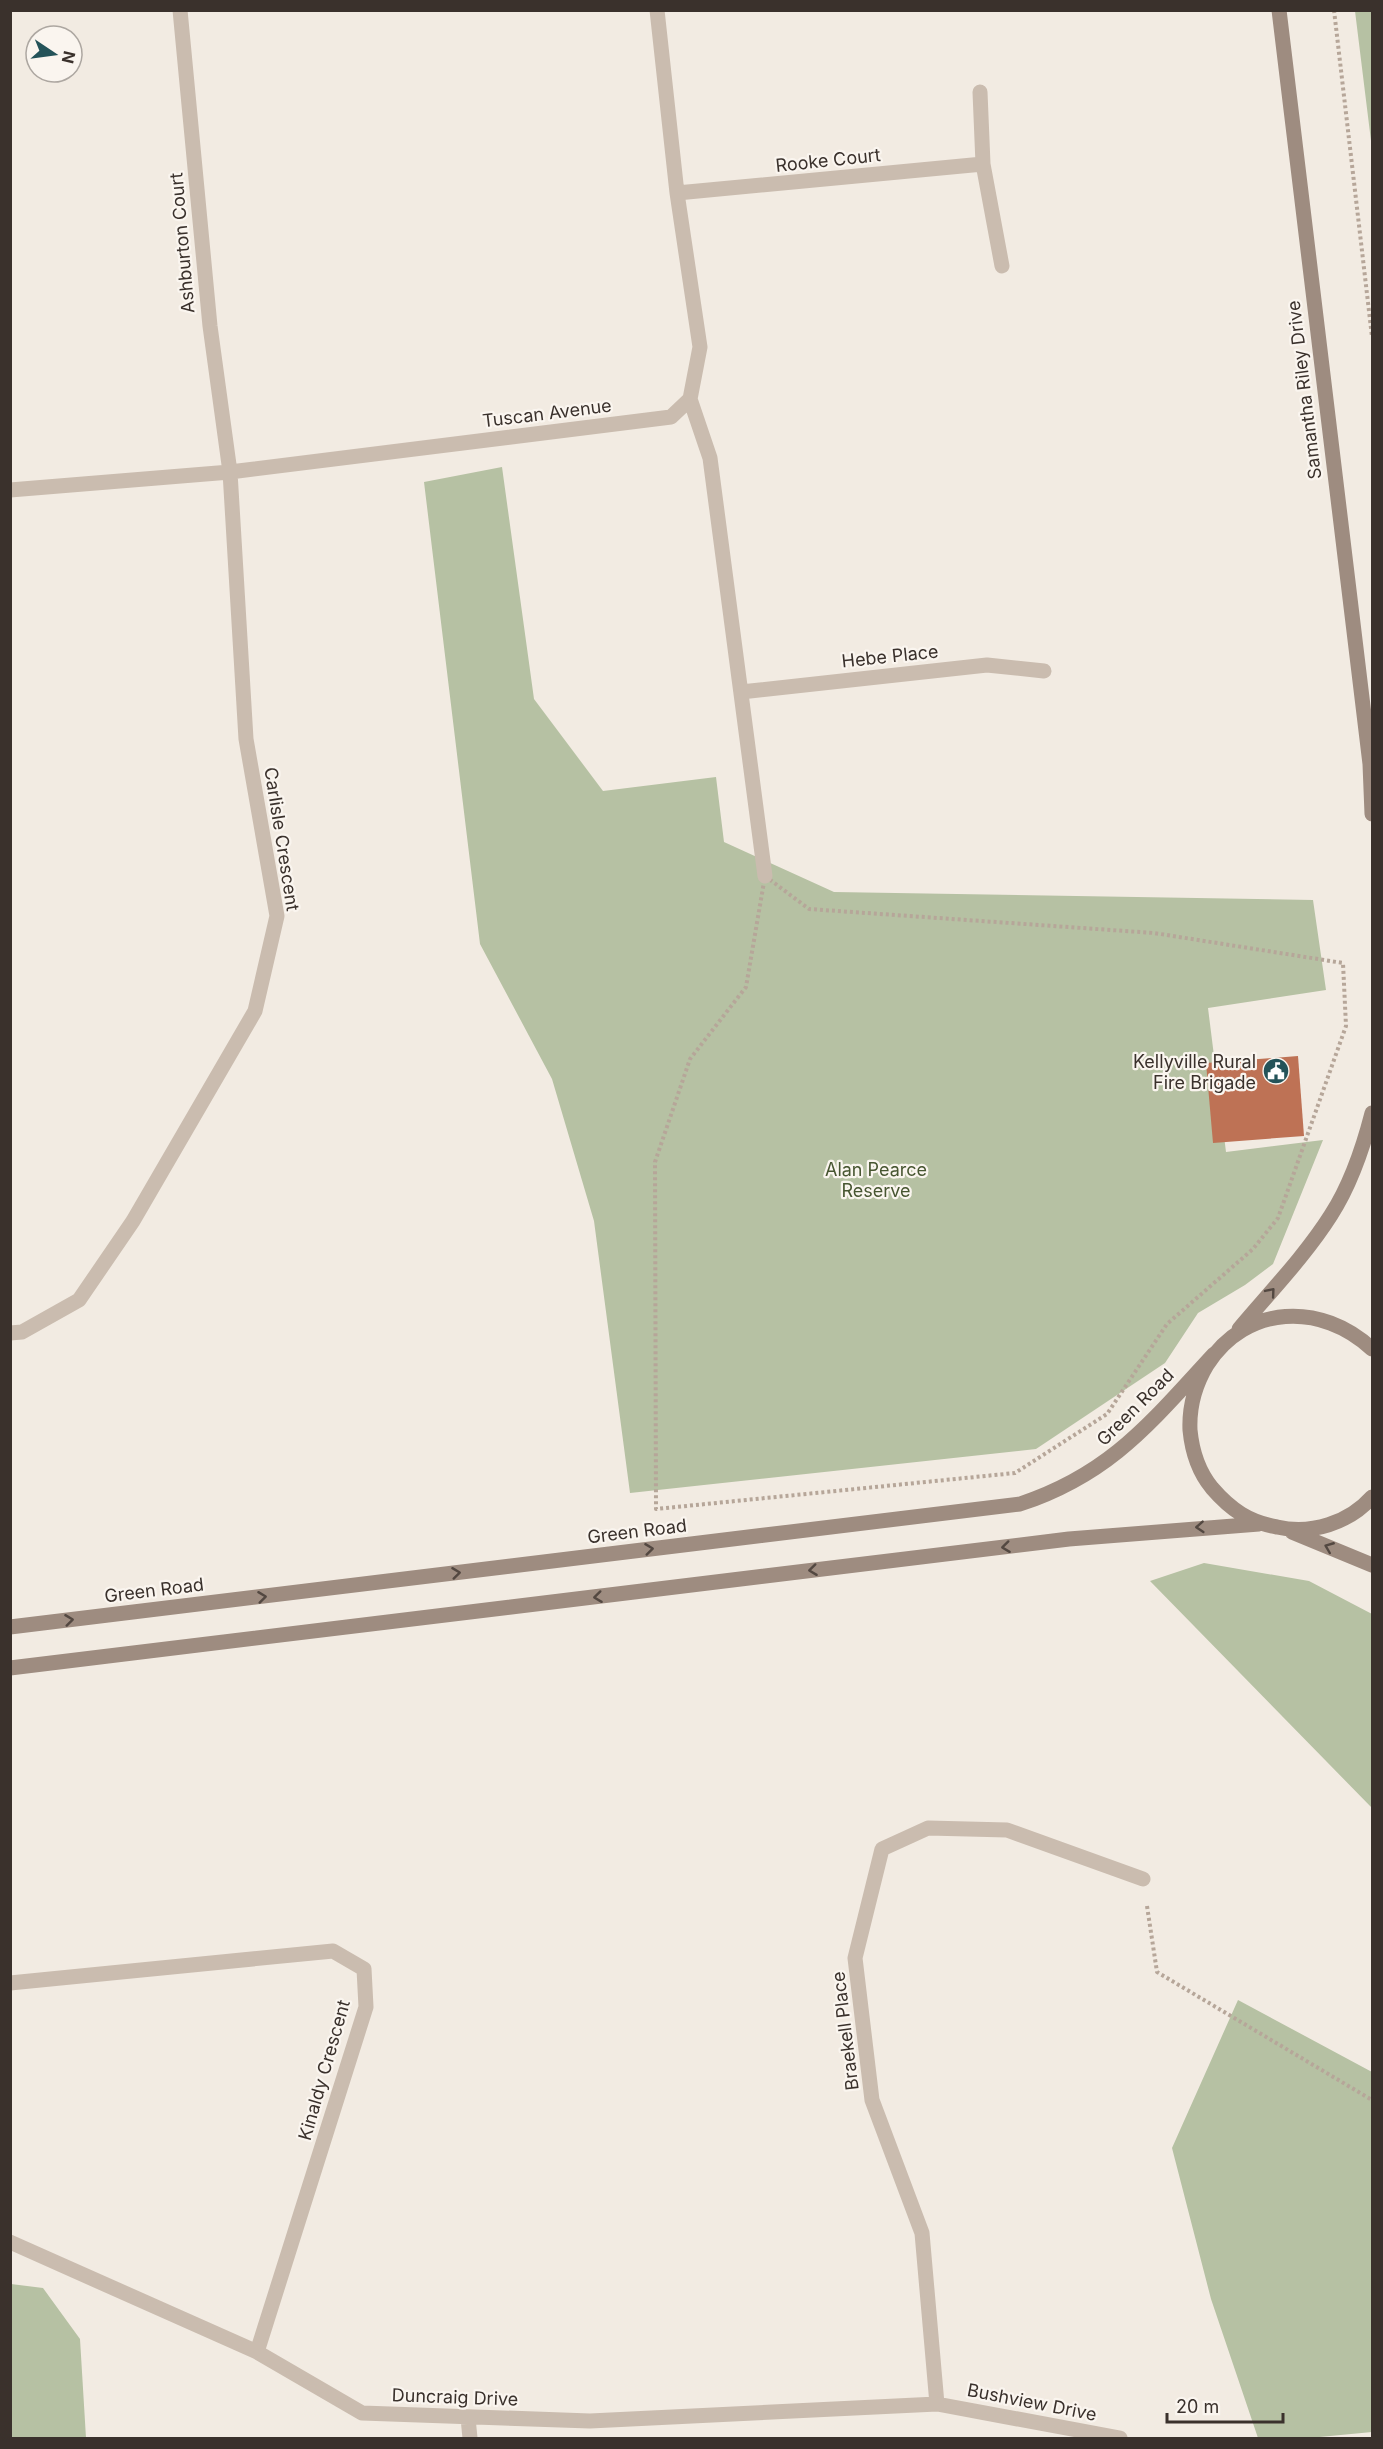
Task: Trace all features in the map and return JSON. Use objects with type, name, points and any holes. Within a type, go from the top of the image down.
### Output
[{"type":"main road","name":"Samantha Riley Drive","points":[[1279,10],[1371,768],[1372,814]]},
{"type":"main road","points":[[1259,1524],[1227,1505],[1203,1478],[1192,1447],[1189,1414],[1197,1382],[1214,1354],[1233,1336],[1296,1262],[1332,1214],[1362,1152],[1372,1113]]},
{"type":"main road","points":[[1233,1336],[1260,1322],[1290,1316],[1305,1316],[1335,1323],[1372,1349]]},
{"type":"main road","name":"Green Road","points":[[10,1628],[1020,1504],[1053,1494],[1112,1459],[1146,1428],[1214,1354]]},
{"type":"main road","points":[[10,1668],[1069,1539],[1259,1524],[1299,1530],[1324,1526],[1348,1516],[1372,1497]]},
{"type":"main road","points":[[1286,1529],[1372,1565]]},
{"type":"street","name":"Ashburton Court","points":[[180,10],[210,326],[230,472]]},
{"type":"street","points":[[657,10],[677,193],[700,347],[690,399],[710,458],[765,876]]},
{"type":"street","points":[[980,92],[983,164],[1002,266]]},
{"type":"street","name":"Rooke Court","points":[[677,193],[983,164]]},
{"type":"street","name":"Tuscan Avenue","points":[[10,490],[230,472],[671,417],[690,399]]},
{"type":"street","name":"Carlisle Crescent","points":[[10,1333],[22,1332],[79,1300],[133,1221],[255,1011],[277,916],[246,739],[230,472]]},
{"type":"street","name":"Hebe Place","points":[[741,692],[987,665],[1044,671]]},
{"type":"street","name":"Braekell Place","points":[[937,2404],[922,2233],[872,2100],[855,1958],[882,1849],[928,1828],[1007,1830],[1143,1879]]},
{"type":"street","name":"Kinaldy Crescent","points":[[10,1983],[333,1951],[364,1968],[366,2007],[257,2352]]},
{"type":"street","name":"Duncraig Drive","points":[[10,2242],[257,2352],[362,2413],[590,2421],[937,2404]]},
{"type":"street","name":"Bushview Drive","points":[[937,2404],[1120,2439]]},
{"type":"street","points":[[468,2418],[470,2439]]},
{"type":"path","points":[[1334,10],[1370,294],[1372,336]]},
{"type":"path","points":[[765,876],[809,909],[1154,933],[1343,963],[1346,1026],[1278,1218],[1253,1249],[1167,1324],[1107,1414],[1015,1473],[656,1509],[655,1162],[690,1059],[746,987],[765,876]]},
{"type":"path","points":[[1143,1879],[1157,1972],[1372,2100]]},
{"type":"green space","points":[[1355,11],[1372,11],[1372,149]]},
{"type":"green space","name":"Alan Pearce Reserve","points":[[502,467],[534,699],[603,791],[716,777],[724,842],[834,892],[1313,900],[1326,990],[1208,1008],[1226,1152],[1323,1140],[1273,1264],[1245,1285],[1198,1313],[1165,1363],[1036,1449],[630,1493],[594,1221],[552,1079],[480,944],[424,482]]},
{"type":"green space","points":[[1204,1563],[1309,1581],[1372,1614],[1372,1808],[1150,1581]]},
{"type":"green space","points":[[1238,2000],[1372,2072],[1372,2432],[1309,2438],[1258,2438],[1211,2299],[1172,2148]]},
{"type":"green space","points":[[11,2284],[43,2288],[80,2339],[86,2438],[11,2438]]},
{"type":"building","points":[[1298,1056],[1304,1136],[1213,1143],[1206,1063]]},
{"type":"place","name":"Kellyville Rural Fire Brigade","points":[[1276,1071]]}]
